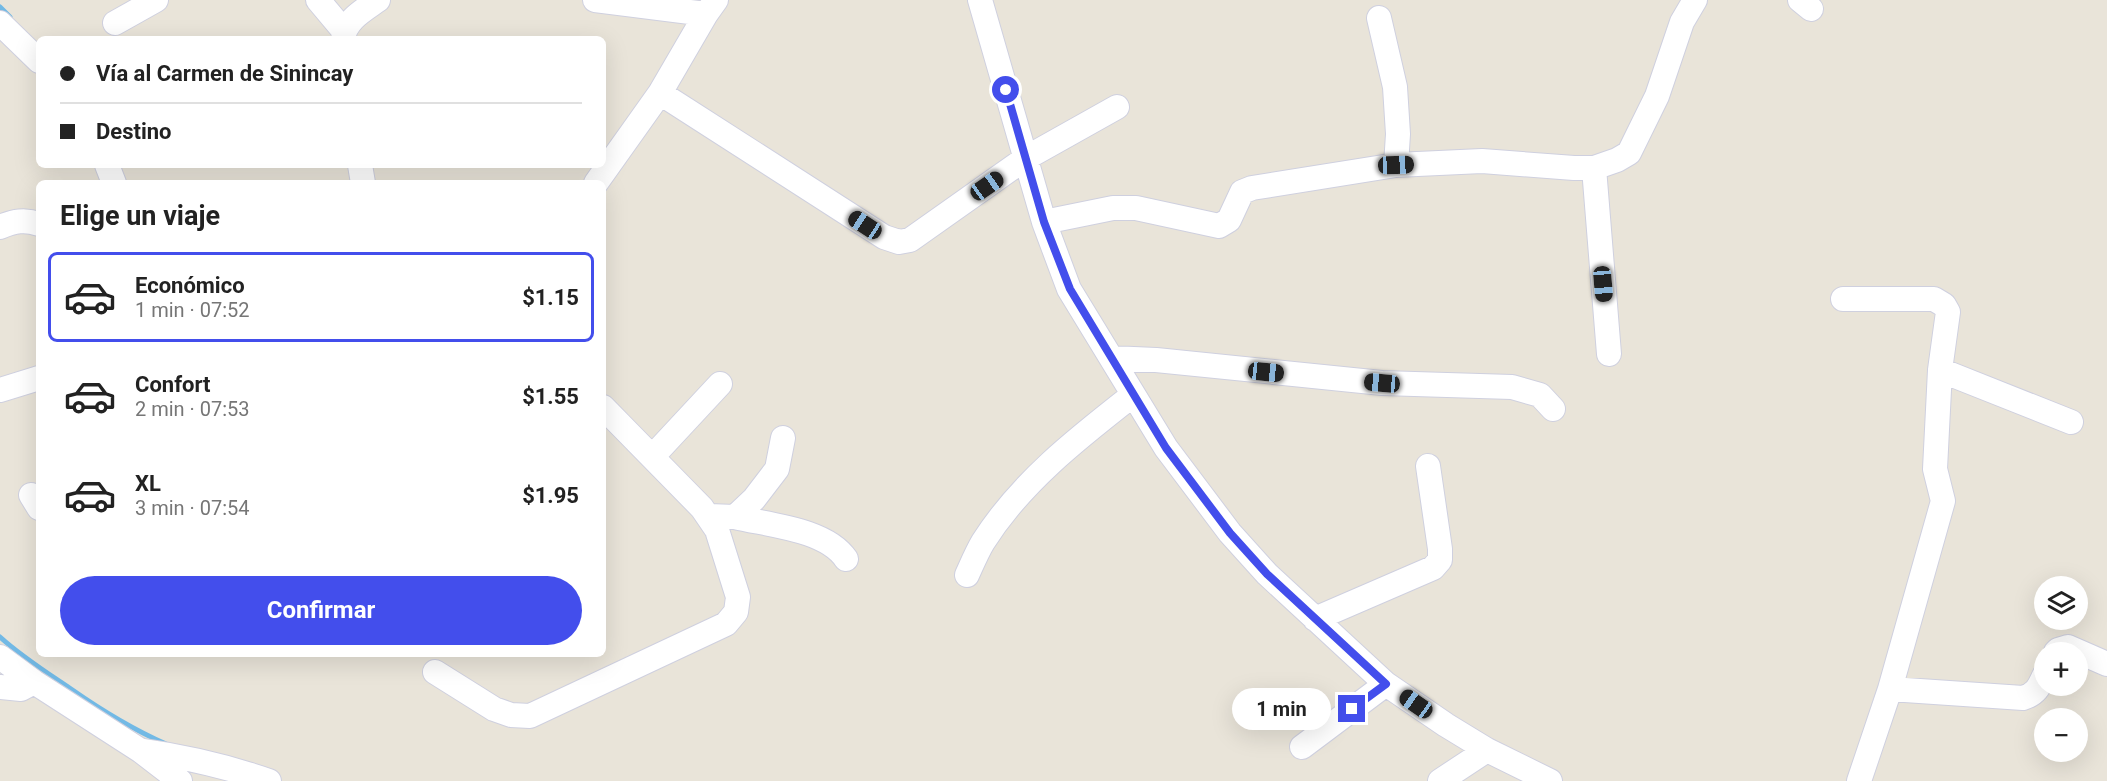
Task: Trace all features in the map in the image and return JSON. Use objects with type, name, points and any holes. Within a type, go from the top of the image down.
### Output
[{"type":"street","points":[[115,23],[156,0]]},
{"type":"street","points":[[318,0],[343,35],[355,16],[378,0]]},
{"type":"street","points":[[595,0],[711,7],[660,93],[598,180]]},
{"type":"street","points":[[980,0],[1044,222],[1070,289],[1166,448],[1230,533],[1267,574],[1386,684],[1487,750],[1550,781]]},
{"type":"street","points":[[1044,222],[1113,208],[1136,208],[1219,226],[1229,220],[1242,192],[1252,188],[1396,165],[1482,161],[1563,168],[1594,168],[1629,153],[1656,96],[1682,22],[1695,0]]},
{"type":"street","points":[[1379,18],[1395,87],[1398,134],[1396,165]]},
{"type":"street","points":[[0,23],[36,58]]},
{"type":"street","points":[[660,93],[884,237],[899,242],[910,240],[1026,158],[1117,107]]},
{"type":"street","points":[[1594,168],[1609,354]]},
{"type":"street","points":[[0,227],[10,222],[27,220],[36,224]]},
{"type":"street","points":[[1843,299],[1934,299],[1944,305],[1948,312],[1940,370],[1935,469],[1943,501],[1890,689],[1859,781]]},
{"type":"street","points":[[1111,358],[1156,360],[1382,383],[1512,387],[1540,395],[1553,409]]},
{"type":"street","points":[[1940,370],[2071,422]]},
{"type":"street","points":[[0,390],[36,379]]},
{"type":"street","points":[[653,456],[720,384]]},
{"type":"street","points":[[966,575],[982,542],[1037,476],[1085,432],[1133,395]]},
{"type":"street","points":[[435,672],[494,709],[511,716],[530,716],[726,624],[736,612],[738,597],[717,530],[709,516],[606,410]]},
{"type":"street","points":[[735,518],[754,499],[777,469],[783,438]]},
{"type":"street","points":[[1315,619],[1433,568],[1440,560],[1428,466]]},
{"type":"street","points":[[709,516],[735,518],[823,538],[839,548],[846,559]]},
{"type":"street","points":[[2088,656],[2107,664]]},
{"type":"street","points":[[0,657],[34,682],[141,751],[180,781]]},
{"type":"street","points":[[0,687],[21,689],[34,682]]},
{"type":"street","points":[[1302,747],[1386,684]]},
{"type":"street","points":[[1890,689],[2023,698],[2034,693]]},
{"type":"street","points":[[1440,781],[1487,750]]},
{"type":"street","points":[[141,751],[190,758],[228,767],[269,781]]},
{"type":"waterway","points":[[0,7],[10,17]]},
{"type":"waterway","points":[[0,637],[34,664],[94,704],[129,726],[166,744]]},
{"type":"route","points":[[1006,90],[1044,222],[1070,289],[1166,448],[1230,533],[1267,574],[1386,684],[1352,709]]}]
